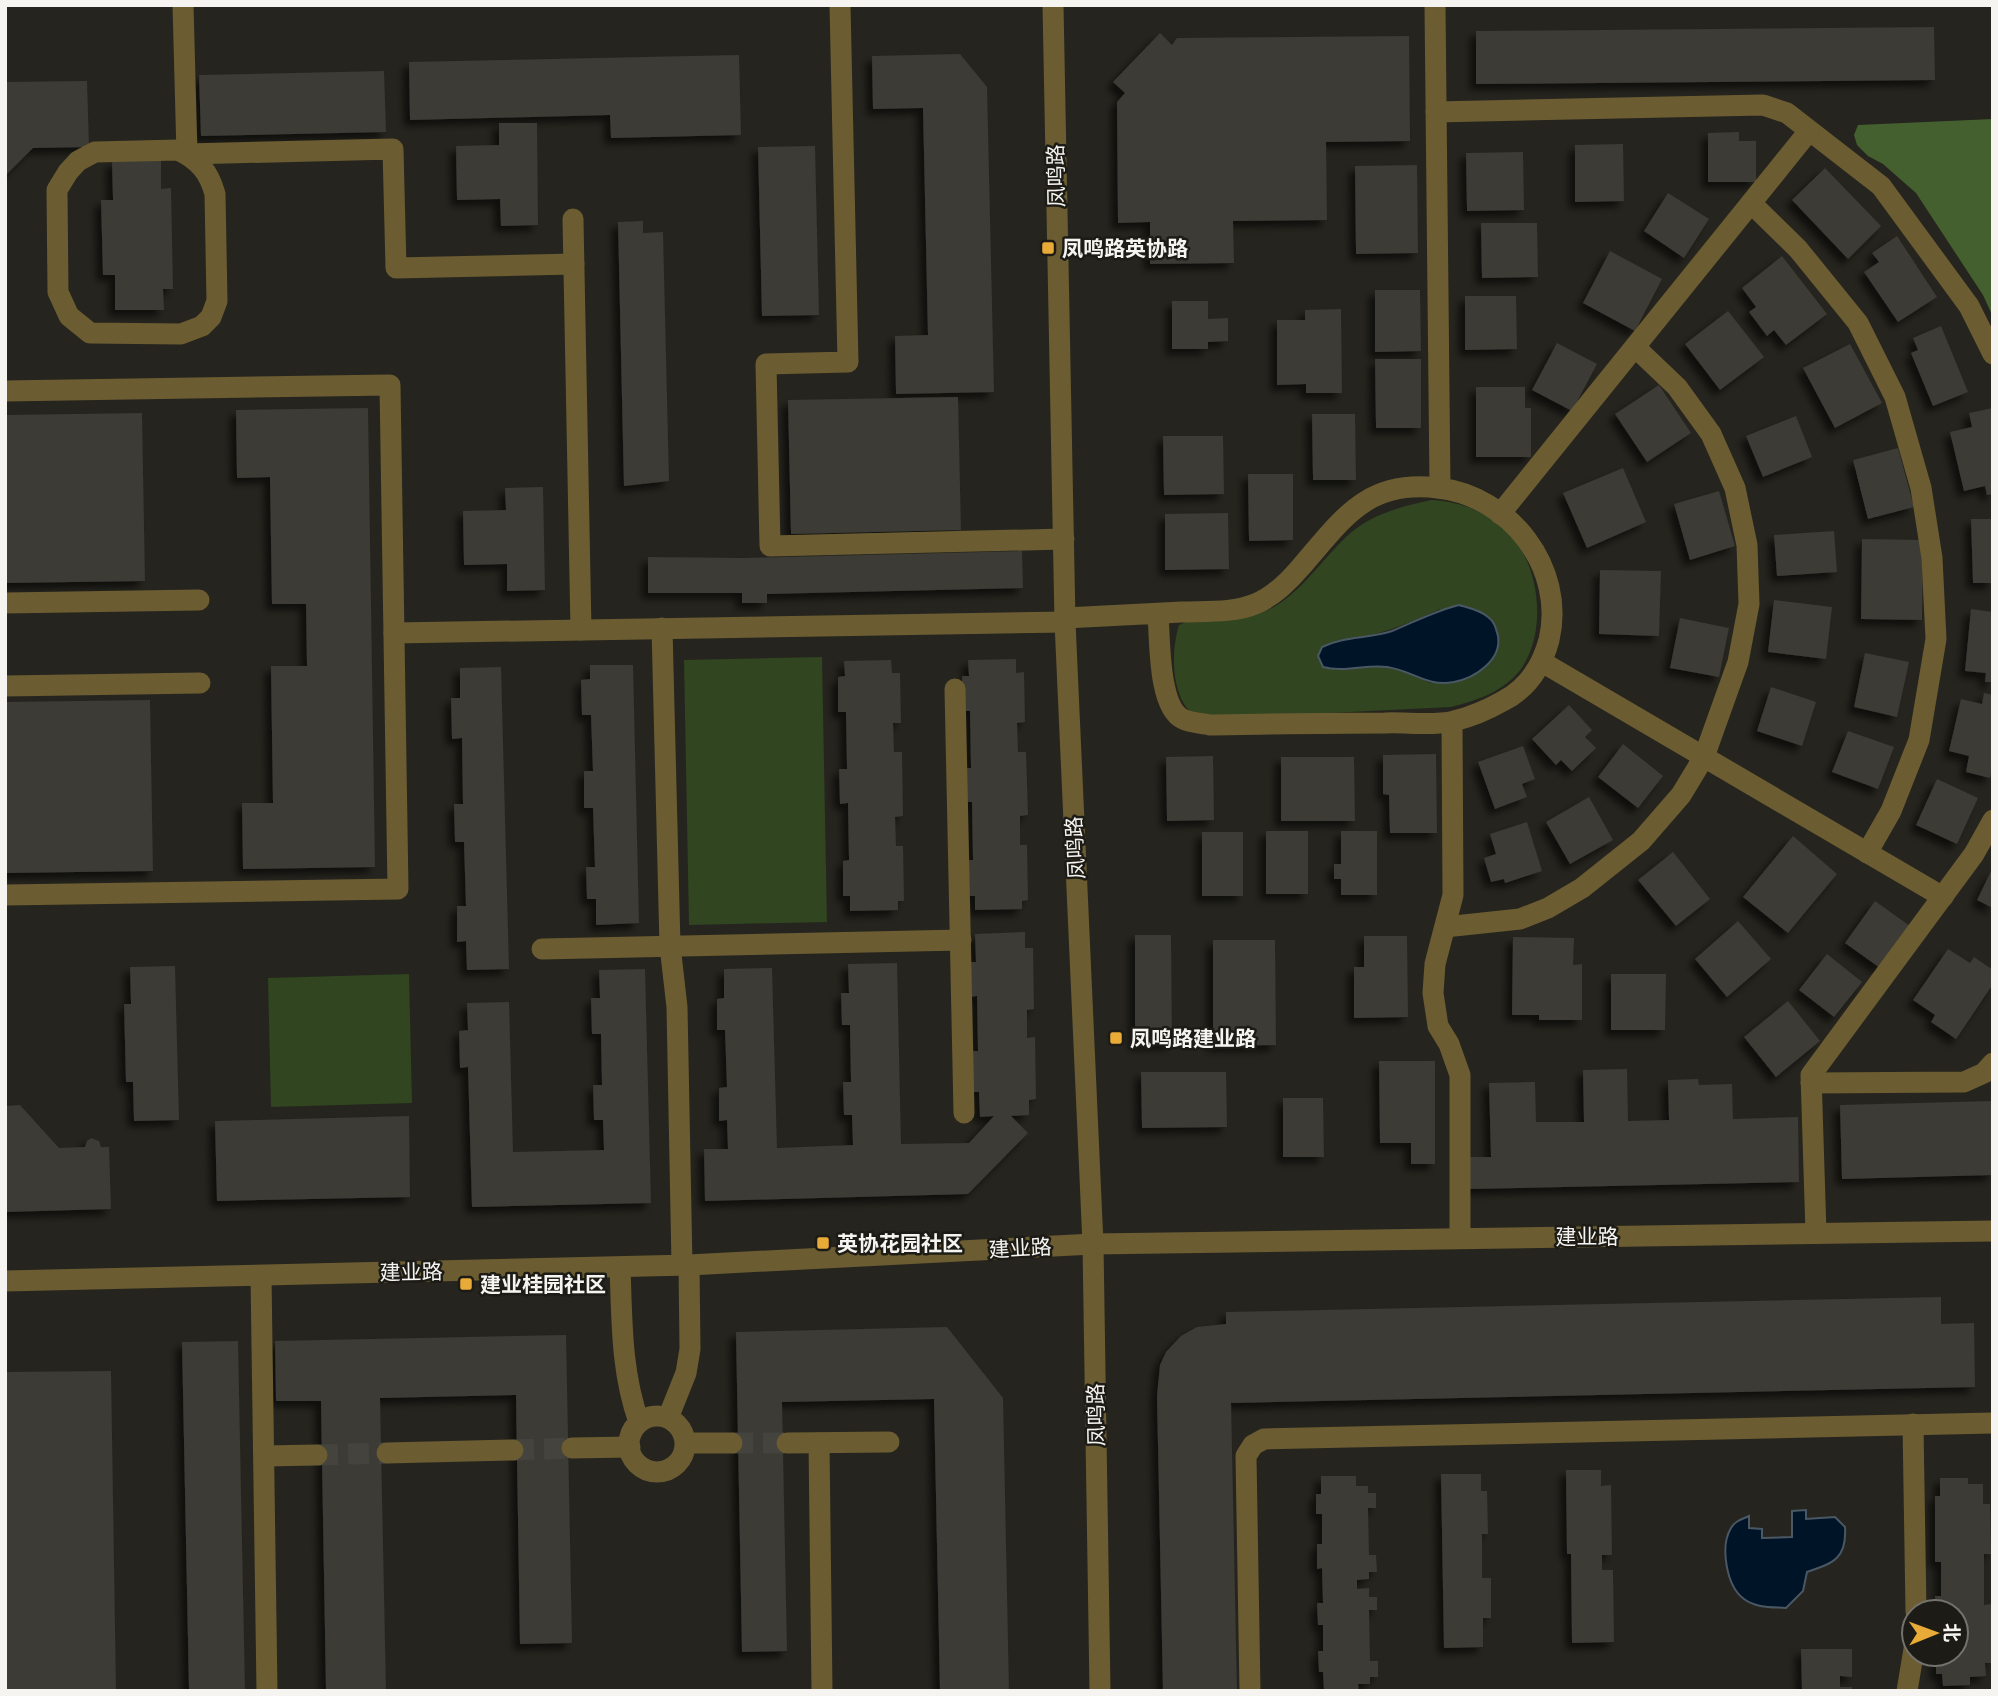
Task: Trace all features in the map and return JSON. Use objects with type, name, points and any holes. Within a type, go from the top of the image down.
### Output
[{"type":"street","points":[[183,5],[187,154]]},
{"type":"street","points":[[840,5],[848,362],[766,364],[770,546],[1064,539]]},
{"type":"street","name":"凤鸣路","points":[[1053,5],[1065,620],[1093,1244],[1100,1691]]},
{"type":"street","points":[[1435,5],[1440,488]]},
{"type":"street","points":[[1436,112],[1763,105],[1787,113],[1881,186],[1969,306],[1993,354]]},
{"type":"street","points":[[1500,514],[1809,131]]},
{"type":"street","points":[[187,154],[203,166],[211,178],[215,194],[217,301],[211,317],[202,327],[181,334],[90,333],[69,316],[58,292],[57,190],[78,161],[95,152],[178,150],[187,154],[393,149],[396,268],[574,264]]},
{"type":"street","points":[[1751,203],[1798,249],[1857,323],[1895,397],[1921,488],[1933,558],[1936,639],[1919,740],[1891,811],[1867,853]]},
{"type":"street","points":[[573,219],[581,630]]},
{"type":"street","points":[[1445,927],[1520,919],[1548,908],[1582,888],[1641,841],[1681,795],[1704,757],[1738,662],[1749,604],[1747,545],[1735,488],[1711,434],[1677,387],[1635,347]]},
{"type":"street","points":[[5,391],[390,385],[398,889],[5,895]]},
{"type":"street","points":[[394,633],[1065,620],[1157,614],[1222,611],[1254,605],[1277,592],[1353,509],[1376,494],[1407,486],[1440,488],[1480,500],[1491,505],[1520,531],[1542,564],[1552,590],[1553,624],[1542,662],[1529,682],[1504,701],[1452,722],[1210,725],[1182,719],[1169,706],[1164,685],[1157,614]]},
{"type":"street","points":[[5,603],[199,600]]},
{"type":"street","points":[[662,628],[670,946],[677,1007],[690,1349],[686,1373],[668,1418]]},
{"type":"street","points":[[1542,662],[1943,897]]},
{"type":"street","points":[[5,686],[200,683]]},
{"type":"street","points":[[955,689],[964,1113]]},
{"type":"street","points":[[1452,722],[1452,895],[1435,964],[1433,993],[1438,1027],[1450,1044],[1461,1074],[1460,1237]]},
{"type":"street","points":[[1816,1233],[1811,1075],[1974,855],[1993,820]]},
{"type":"street","points":[[542,949],[961,940]]},
{"type":"street","points":[[1811,1083],[1964,1082],[1984,1073],[1993,1063]]},
{"type":"street","name":"建业路","points":[[5,1281],[685,1265],[1093,1244],[1993,1231]]},
{"type":"street","points":[[620,1267],[623,1362],[639,1422]]},
{"type":"street","points":[[261,1276],[267,1691]]},
{"type":"street","points":[[658,1416],[677,1424],[686,1443],[684,1454],[673,1468],[658,1472],[641,1468],[634,1460],[630,1447],[632,1430],[639,1422],[658,1416]]},
{"type":"street","points":[[1250,1691],[1246,1456],[1253,1445],[1264,1439],[1294,1436],[1993,1423]]},
{"type":"street","points":[[1913,1424],[1916,1598]]},
{"type":"street","points":[[686,1443],[732,1443]]},
{"type":"street","points":[[787,1443],[889,1443]]},
{"type":"street","points":[[819,1443],[822,1691]]},
{"type":"street","points":[[572,1448],[630,1447]]},
{"type":"street","points":[[387,1453],[513,1450]]},
{"type":"street","points":[[265,1456],[317,1455]]},
{"type":"street","points":[[1907,1691],[1911,1668]]},
{"type":"green space","points":[[1993,119],[1993,317],[1983,295],[1916,193],[1883,164],[1868,156],[1857,145],[1854,135],[1858,125]]},
{"type":"green space","points":[[1431,500],[1463,505],[1492,519],[1509,533],[1529,565],[1537,605],[1533,645],[1525,662],[1507,683],[1485,696],[1451,707],[1208,719],[1194,714],[1186,707],[1175,675],[1174,654],[1179,625],[1190,620],[1258,613],[1276,606],[1363,524],[1384,513]],"holes":[[[1440,609],[1455,682],[1430,683],[1403,670],[1371,665],[1355,667],[1335,641],[1389,630]]]},
{"type":"green space","points":[[822,657],[827,922],[689,925],[684,660]]},
{"type":"green space","points":[[409,974],[412,1103],[271,1107],[268,978]]},
{"type":"water","points":[[1459,605],[1488,617],[1494,623],[1498,636],[1496,653],[1491,660],[1478,672],[1462,680],[1444,683],[1428,681],[1387,667],[1331,669],[1323,667],[1318,656],[1322,647],[1330,643],[1392,631]]},
{"type":"water","points":[[1806,1510],[1806,1519],[1835,1517],[1845,1527],[1844,1546],[1837,1558],[1825,1566],[1807,1572],[1803,1591],[1786,1608],[1759,1606],[1744,1599],[1733,1585],[1727,1565],[1726,1545],[1733,1526],[1749,1516],[1749,1528],[1762,1529],[1762,1538],[1792,1537],[1792,1511]]},
{"type":"building","points":[[1934,27],[1935,80],[1476,84],[1476,31]]},
{"type":"building","points":[[1160,33],[1172,45],[1177,38],[1409,36],[1410,141],[1326,142],[1327,220],[1233,221],[1234,263],[1150,264],[1150,222],[1118,223],[1117,102],[1125,93],[1113,82]]},
{"type":"building","points":[[960,54],[987,87],[994,392],[896,394],[895,336],[928,335],[923,108],[873,109],[872,56]]},
{"type":"building","points":[[739,55],[741,135],[611,138],[610,115],[410,120],[409,62]]},
{"type":"building","points":[[384,71],[386,132],[201,136],[199,75]]},
{"type":"building","points":[[87,81],[89,147],[33,148],[5,176],[5,82]]},
{"type":"building","points":[[499,123],[537,123],[538,225],[501,226],[500,199],[457,200],[456,146],[499,145]]},
{"type":"building","points":[[1739,132],[1739,141],[1756,141],[1756,182],[1708,182],[1708,133]]},
{"type":"building","points":[[1623,144],[1624,201],[1575,202],[1575,145]]},
{"type":"building","points":[[815,146],[819,315],[762,316],[758,147]]},
{"type":"building","points":[[1523,152],[1524,210],[1467,211],[1466,153]]},
{"type":"building","points":[[161,160],[161,189],[171,188],[173,289],[163,289],[164,310],[115,310],[115,275],[103,275],[101,200],[113,200],[112,161]]},
{"type":"building","points":[[1417,165],[1418,253],[1356,254],[1355,166]]},
{"type":"building","points":[[1825,168],[1881,226],[1848,259],[1792,200]]},
{"type":"building","points":[[1668,193],[1709,219],[1684,258],[1644,231]]},
{"type":"building","points":[[643,221],[643,233],[663,232],[669,481],[624,486],[618,222]]},
{"type":"building","points":[[1481,223],[1537,223],[1538,277],[1482,278]]},
{"type":"building","points":[[1897,236],[1937,297],[1898,322],[1864,272],[1879,262],[1872,253]]},
{"type":"building","points":[[1610,251],[1662,279],[1635,331],[1583,303]]},
{"type":"building","points":[[1782,256],[1827,314],[1786,345],[1774,330],[1767,336],[1749,312],[1756,307],[1742,288]]},
{"type":"building","points":[[1375,290],[1420,290],[1421,351],[1375,352]]},
{"type":"building","points":[[1465,296],[1516,296],[1517,349],[1465,350]]},
{"type":"building","points":[[1172,301],[1208,301],[1208,319],[1228,318],[1228,341],[1208,342],[1208,349],[1172,349]]},
{"type":"building","points":[[1341,309],[1342,393],[1306,393],[1306,384],[1277,385],[1277,320],[1305,320],[1305,310]]},
{"type":"building","points":[[1728,311],[1764,357],[1720,390],[1685,344]]},
{"type":"building","points":[[1941,326],[1968,392],[1933,406],[1911,353],[1918,350],[1913,338]]},
{"type":"building","points":[[1557,343],[1597,364],[1572,411],[1532,390]]},
{"type":"building","points":[[1850,344],[1882,403],[1835,428],[1803,368]]},
{"type":"building","points":[[1375,359],[1421,359],[1421,428],[1376,428]]},
{"type":"building","points":[[1659,385],[1691,433],[1647,462],[1615,414]]},
{"type":"building","points":[[1476,387],[1525,387],[1525,408],[1531,408],[1531,457],[1476,457]]},
{"type":"building","points":[[958,397],[961,530],[791,534],[788,400]]},
{"type":"building","points":[[368,408],[375,867],[243,869],[242,803],[273,803],[271,666],[307,666],[306,604],[272,604],[270,477],[237,478],[236,410]]},
{"type":"building","points":[[1993,408],[1993,494],[1987,495],[1985,486],[1964,491],[1950,432],[1972,427],[1969,413]]},
{"type":"building","points":[[142,413],[145,581],[5,583],[5,415]]},
{"type":"building","points":[[1312,414],[1355,414],[1356,480],[1313,480]]},
{"type":"building","points":[[1796,416],[1812,457],[1763,477],[1746,436]]},
{"type":"building","points":[[1163,436],[1223,436],[1224,494],[1164,495]]},
{"type":"building","points":[[1898,448],[1914,507],[1868,519],[1853,460]]},
{"type":"building","points":[[1623,468],[1646,522],[1587,548],[1563,493]]},
{"type":"building","points":[[1248,474],[1293,474],[1293,540],[1249,541]]},
{"type":"building","points":[[543,487],[545,590],[507,591],[507,564],[464,565],[463,511],[506,510],[505,488]]},
{"type":"building","points":[[1719,491],[1735,546],[1690,560],[1674,504]]},
{"type":"building","points":[[1228,513],[1229,569],[1165,570],[1165,514]]},
{"type":"building","points":[[1971,519],[1993,519],[1993,583],[1973,583]]},
{"type":"building","points":[[1834,531],[1837,572],[1777,576],[1774,535]]},
{"type":"building","points":[[1862,539],[1923,540],[1922,620],[1861,619]]},
{"type":"building","points":[[1022,551],[1023,588],[767,594],[767,603],[742,603],[742,593],[648,593],[648,557],[742,558]]},
{"type":"building","points":[[1600,570],[1661,571],[1659,636],[1599,634]]},
{"type":"building","points":[[1774,600],[1832,607],[1826,659],[1768,652]]},
{"type":"building","points":[[1971,609],[1993,612],[1993,682],[1985,682],[1986,673],[1965,671]]},
{"type":"building","points":[[1680,618],[1729,628],[1719,677],[1670,668]]},
{"type":"building","points":[[1865,653],[1909,662],[1897,717],[1854,707]]},
{"type":"building","points":[[1016,659],[1016,673],[1024,672],[1025,722],[1017,723],[1018,752],[1026,752],[1028,815],[1020,816],[1020,845],[1027,845],[1028,900],[1022,901],[1022,909],[975,910],[975,896],[968,896],[967,860],[973,860],[972,802],[964,802],[963,768],[971,768],[970,711],[963,711],[962,676],[969,676],[968,660]]},
{"type":"building","points":[[891,660],[892,673],[900,673],[901,723],[893,723],[894,752],[902,752],[903,816],[895,817],[896,846],[903,846],[904,901],[898,901],[898,910],[850,911],[850,896],[843,896],[843,861],[849,860],[848,803],[840,804],[839,769],[847,769],[846,712],[838,712],[838,677],[845,676],[844,661]]},
{"type":"building","points":[[590,665],[633,665],[639,923],[596,925],[596,899],[587,899],[586,867],[595,867],[593,808],[584,808],[584,771],[593,771],[591,715],[582,715],[581,680],[590,679]]},
{"type":"building","points":[[501,667],[509,969],[467,970],[466,941],[457,942],[457,906],[466,906],[464,842],[455,842],[454,804],[463,804],[462,738],[452,739],[451,698],[460,698],[460,668]]},
{"type":"building","points":[[1771,687],[1816,702],[1802,746],[1757,731]]},
{"type":"building","points":[[1984,693],[1993,695],[1993,765],[1990,778],[1966,772],[1969,756],[1949,751],[1961,699],[1982,704]]},
{"type":"building","points":[[150,700],[153,871],[5,873],[5,702]]},
{"type":"building","points":[[1569,705],[1592,730],[1585,737],[1596,748],[1572,771],[1561,760],[1556,765],[1532,739]]},
{"type":"building","points":[[1848,731],[1894,747],[1878,789],[1832,772]]},
{"type":"building","points":[[1623,744],[1663,776],[1638,808],[1598,777]]},
{"type":"building","points":[[1523,746],[1535,779],[1522,784],[1527,797],[1495,809],[1478,762]]},
{"type":"building","points":[[1436,754],[1437,833],[1390,833],[1389,795],[1383,794],[1383,755]]},
{"type":"building","points":[[1213,756],[1214,820],[1167,821],[1166,757]]},
{"type":"building","points":[[1281,757],[1354,757],[1355,821],[1281,821]]},
{"type":"building","points":[[1937,779],[1978,798],[1957,844],[1916,825]]},
{"type":"building","points":[[1589,797],[1613,840],[1570,864],[1546,822]]},
{"type":"building","points":[[1527,822],[1542,871],[1505,883],[1504,879],[1491,882],[1484,858],[1496,854],[1490,834]]},
{"type":"building","points":[[1266,831],[1308,831],[1308,894],[1266,894]]},
{"type":"building","points":[[1341,831],[1377,831],[1377,895],[1341,895],[1341,879],[1334,879],[1334,864],[1341,864]]},
{"type":"building","points":[[1202,832],[1243,832],[1243,896],[1202,896]]},
{"type":"building","points":[[1793,836],[1837,874],[1788,933],[1743,897]]},
{"type":"building","points":[[1673,852],[1710,899],[1676,926],[1638,880]]},
{"type":"building","points":[[1993,867],[1993,908],[1977,900]]},
{"type":"building","points":[[1875,901],[1910,926],[1880,968],[1845,943]]},
{"type":"building","points":[[1738,921],[1771,959],[1727,997],[1695,959]]},
{"type":"building","points":[[1025,932],[1025,948],[1033,948],[1034,1009],[1027,1010],[1027,1038],[1035,1037],[1036,1099],[1029,1100],[1029,1115],[1011,1116],[1028,1133],[968,1194],[705,1201],[704,1149],[728,1149],[727,1120],[719,1121],[719,1088],[727,1087],[725,1030],[717,1030],[717,999],[724,998],[724,969],[772,968],[777,1148],[853,1145],[852,1115],[844,1115],[843,1082],[851,1082],[850,1025],[842,1025],[841,993],[849,993],[848,964],[897,963],[901,1144],[969,1143],[994,1116],[980,1117],[979,1092],[972,1092],[971,1051],[978,1051],[977,996],[970,997],[970,962],[976,962],[975,934]]},
{"type":"building","points":[[1135,935],[1171,935],[1172,1044],[1135,1044]]},
{"type":"building","points":[[1364,936],[1407,936],[1408,1017],[1354,1018],[1354,967],[1364,967]]},
{"type":"building","points":[[1513,937],[1574,938],[1573,965],[1582,964],[1582,1020],[1539,1020],[1539,1015],[1512,1015]]},
{"type":"building","points":[[1213,940],[1275,940],[1276,1045],[1213,1046]]},
{"type":"building","points":[[1948,949],[1970,963],[1974,957],[1993,970],[1993,984],[1956,1039],[1931,1022],[1935,1015],[1913,1000]]},
{"type":"building","points":[[1827,954],[1862,982],[1834,1017],[1799,990]]},
{"type":"building","points":[[175,966],[179,1120],[134,1121],[133,1082],[126,1082],[124,1004],[131,1004],[130,967]]},
{"type":"building","points":[[645,969],[651,1203],[472,1207],[468,1067],[460,1068],[459,1031],[468,1030],[467,1003],[509,1002],[513,1152],[604,1150],[603,1120],[594,1120],[593,1085],[602,1085],[601,1034],[592,1034],[591,998],[600,998],[599,970]]},
{"type":"building","points":[[1611,974],[1666,974],[1665,1030],[1611,1030]]},
{"type":"building","points":[[1788,1001],[1820,1041],[1776,1077],[1744,1037]]},
{"type":"building","points":[[1379,1061],[1435,1061],[1435,1164],[1411,1164],[1411,1143],[1380,1143]]},
{"type":"building","points":[[1627,1069],[1628,1121],[1669,1120],[1668,1080],[1698,1079],[1699,1085],[1732,1084],[1733,1119],[1798,1117],[1799,1182],[1469,1189],[1468,1157],[1491,1157],[1489,1083],[1535,1082],[1536,1122],[1584,1122],[1583,1070]]},
{"type":"building","points":[[1141,1072],[1226,1072],[1227,1127],[1142,1128]]},
{"type":"building","points":[[1283,1098],[1323,1098],[1324,1157],[1283,1157]]},
{"type":"building","points":[[1993,1101],[1993,1175],[1842,1179],[1840,1105]]},
{"type":"building","points":[[20,1105],[59,1148],[85,1147],[91,1138],[99,1141],[101,1147],[109,1147],[111,1209],[5,1212],[5,1106]]},
{"type":"building","points":[[409,1116],[410,1197],[217,1201],[215,1121]]},
{"type":"building","points":[[1941,1297],[1941,1324],[1974,1323],[1975,1387],[1231,1403],[1237,1691],[1163,1691],[1157,1396],[1160,1365],[1166,1352],[1181,1336],[1197,1327],[1226,1324],[1226,1312]]},
{"type":"building","points":[[947,1327],[1003,1398],[1009,1691],[940,1691],[934,1399],[782,1402],[787,1651],[742,1652],[736,1332]]},
{"type":"building","points":[[566,1335],[572,1643],[520,1644],[516,1395],[380,1398],[386,1691],[326,1691],[321,1401],[276,1401],[275,1341]]},
{"type":"building","points":[[238,1341],[245,1691],[189,1691],[182,1342]]},
{"type":"building","points":[[111,1371],[116,1691],[5,1691],[5,1372]]},
{"type":"building","points":[[1566,1470],[1601,1470],[1601,1486],[1611,1485],[1612,1555],[1602,1555],[1602,1570],[1613,1570],[1614,1642],[1572,1643]]},
{"type":"building","points":[[1441,1474],[1481,1474],[1481,1491],[1487,1491],[1488,1534],[1482,1534],[1482,1578],[1491,1578],[1491,1618],[1483,1618],[1483,1647],[1444,1648]]},
{"type":"building","points":[[1321,1476],[1356,1476],[1356,1486],[1368,1486],[1368,1493],[1376,1493],[1376,1508],[1368,1508],[1369,1555],[1376,1555],[1377,1572],[1369,1572],[1369,1579],[1357,1580],[1357,1589],[1369,1588],[1369,1597],[1377,1597],[1377,1610],[1369,1610],[1370,1661],[1378,1661],[1378,1677],[1370,1677],[1370,1684],[1358,1684],[1359,1691],[1324,1691],[1323,1672],[1319,1672],[1318,1651],[1323,1651],[1323,1625],[1318,1625],[1317,1603],[1323,1603],[1322,1568],[1317,1569],[1317,1544],[1322,1544],[1322,1514],[1316,1514],[1316,1494],[1321,1494]]},
{"type":"building","points":[[1940,1478],[1968,1478],[1968,1484],[1983,1484],[1983,1504],[1990,1504],[1991,1554],[1984,1554],[1984,1605],[1991,1604],[1992,1663],[1985,1663],[1986,1676],[1970,1677],[1970,1685],[1943,1686],[1942,1674],[1936,1674],[1936,1668],[1970,1668],[1970,1598],[1935,1598],[1941,1596],[1941,1562],[1935,1562],[1935,1496],[1940,1496]]},
{"type":"building","points":[[1801,1649],[1852,1649],[1852,1677],[1840,1676],[1840,1687],[1852,1687],[1852,1691],[1802,1691]]},
{"type":"tunnel","points":[[732,1443],[787,1443]]},
{"type":"tunnel","points":[[513,1450],[572,1448]]},
{"type":"tunnel","points":[[317,1455],[387,1453]]},
{"type":"place","name":"凤鸣路英协路","points":[[1048,248]]},
{"type":"place","name":"凤鸣路建业路","points":[[1116,1038]]},
{"type":"place","name":"英协花园社区","points":[[823,1243]]},
{"type":"place","name":"建业桂园社区","points":[[466,1284]]}]
